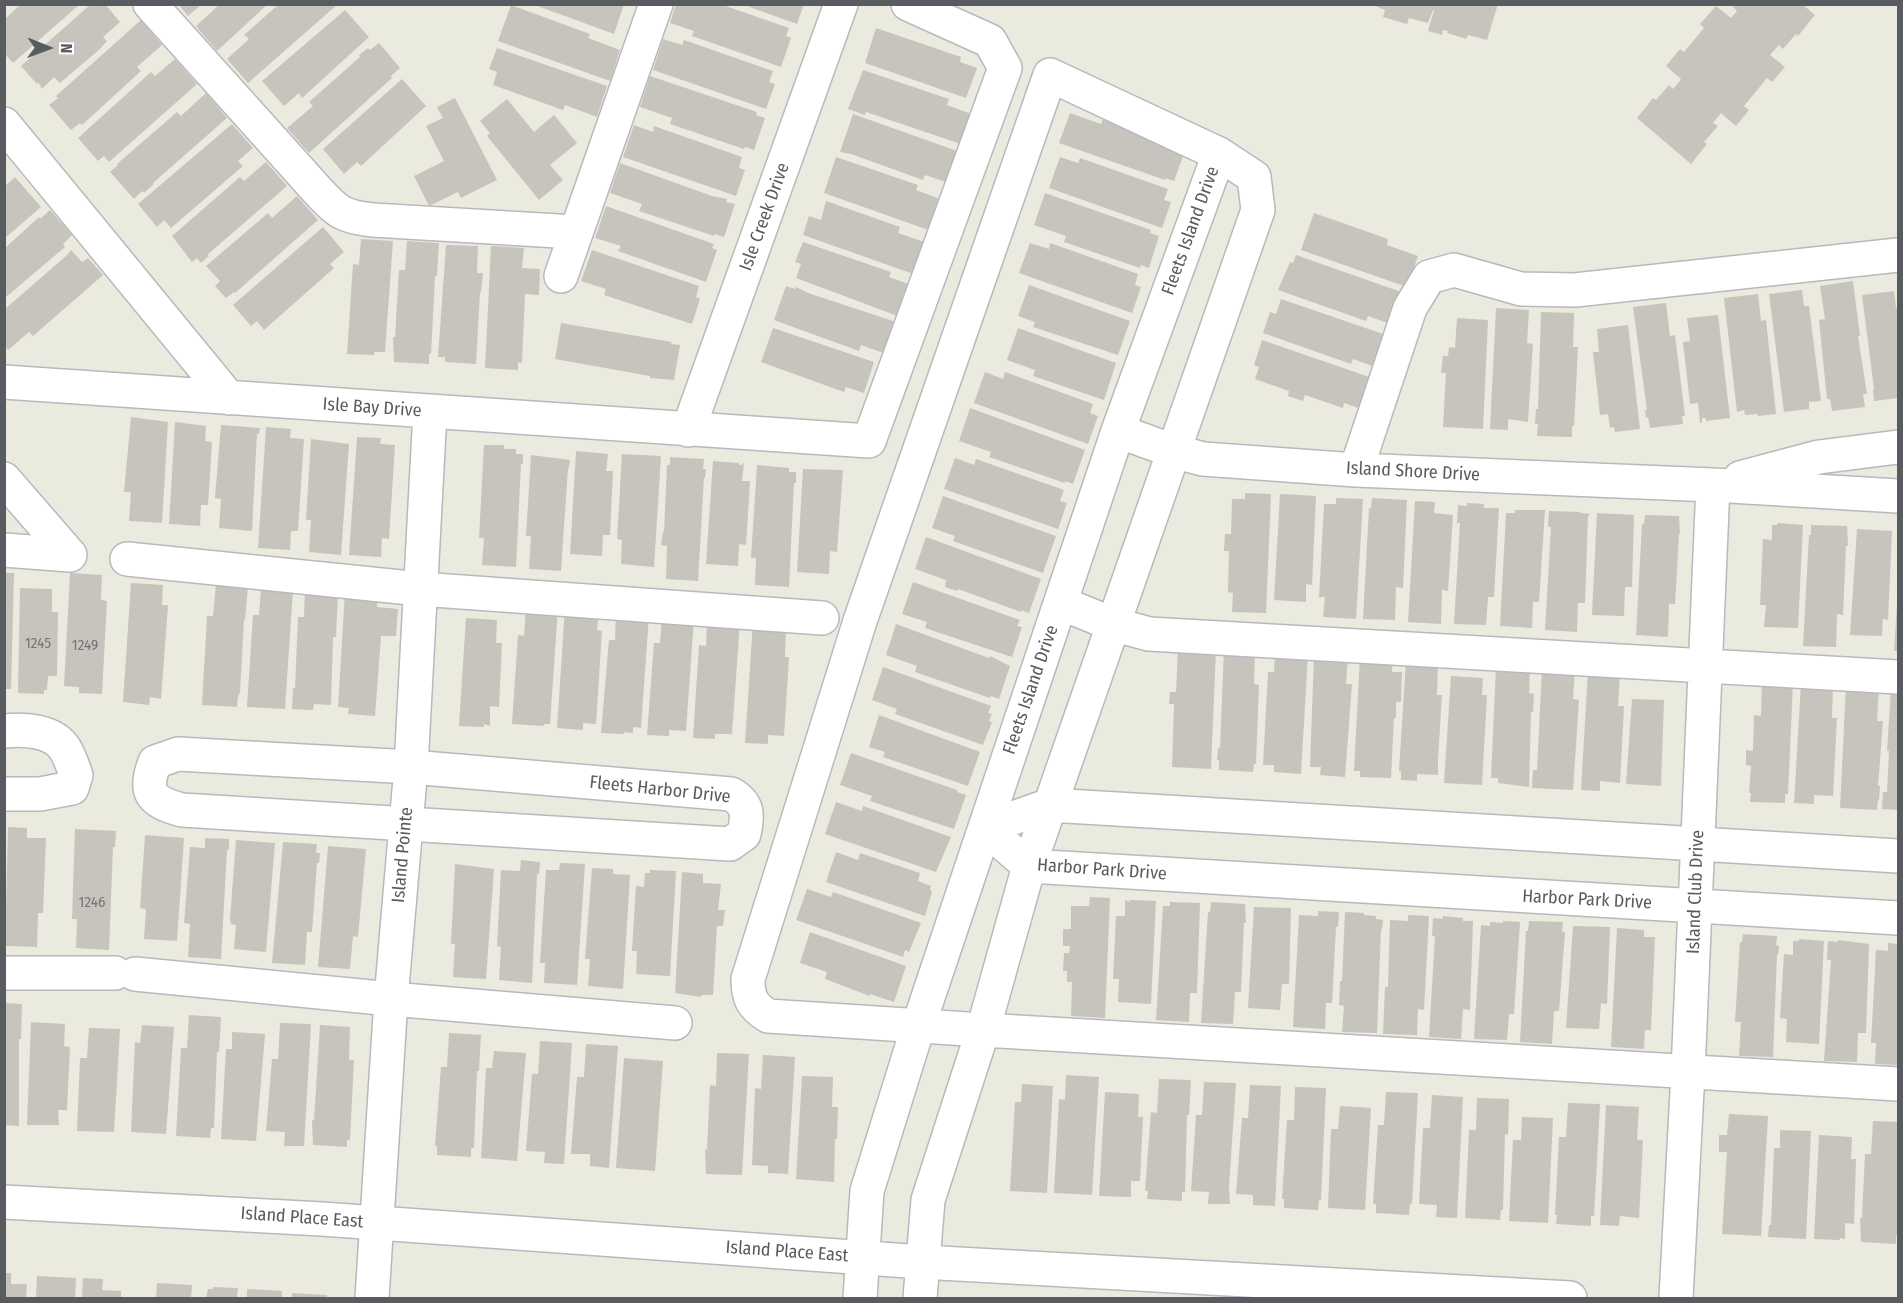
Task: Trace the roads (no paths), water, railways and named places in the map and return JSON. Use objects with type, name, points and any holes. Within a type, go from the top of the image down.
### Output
[{"type":"street","points":[[150,4],[331,206],[344,215],[373,220],[575,232]]},
{"type":"street","points":[[561,276],[656,4]]},
{"type":"street","name":"Isle Creek Drive","points":[[688,430],[841,4]]},
{"type":"street","name":"Isle Bay Drive","points":[[4,382],[869,441],[1005,68],[990,41],[908,4]]},
{"type":"street","points":[[1219,154],[1050,75],[867,599],[748,979],[748,994],[755,1008],[768,1016],[918,1027],[1899,1084]]},
{"type":"street","points":[[4,124],[228,398]]},
{"type":"street","name":"Fleets Island Drive","points":[[860,1299],[867,1191],[918,1027],[1118,431],[1219,154],[1254,177],[1258,210],[1029,866],[983,1030],[928,1200],[920,1299]]},
{"type":"street","points":[[1356,470],[1410,308],[1430,277],[1454,270],[1521,289],[1575,290],[1899,255]]},
{"type":"street","name":"Island Pointe","points":[[372,1299],[391,999],[411,768],[430,412]]},
{"type":"street","name":"Island Shore Drive","points":[[1118,431],[1203,459],[1356,470],[1713,485],[1899,496]]},
{"type":"street","name":"Island Shore Drive","points":[[1713,485],[1819,457],[1899,447]]},
{"type":"street","points":[[4,479],[70,555],[4,550]]},
{"type":"street","name":"Island Club Drive","points":[[1676,1299],[1713,485]]},
{"type":"street","points":[[127,559],[420,589],[822,618]]},
{"type":"street","points":[[1060,603],[1112,624],[1149,634],[1899,677]]},
{"type":"street","points":[[4,731],[24,730],[55,738],[64,749],[76,775],[72,788],[40,794],[4,794]]},
{"type":"street","name":"Fleets Harbor Drive","points":[[178,754],[411,768],[731,794],[741,800],[748,817],[744,834],[730,844],[406,825],[182,810],[160,804],[152,795],[149,776],[155,762],[178,754]]},
{"type":"street","points":[[985,828],[1050,806],[1899,856]]},
{"type":"street","name":"Harbor Park Drive","points":[[985,828],[1029,866],[1899,918]]},
{"type":"street","points":[[4,973],[125,974],[675,1023]]},
{"type":"street","name":"Island Place East","points":[[4,1202],[376,1223],[1278,1290],[1570,1299]]}]
